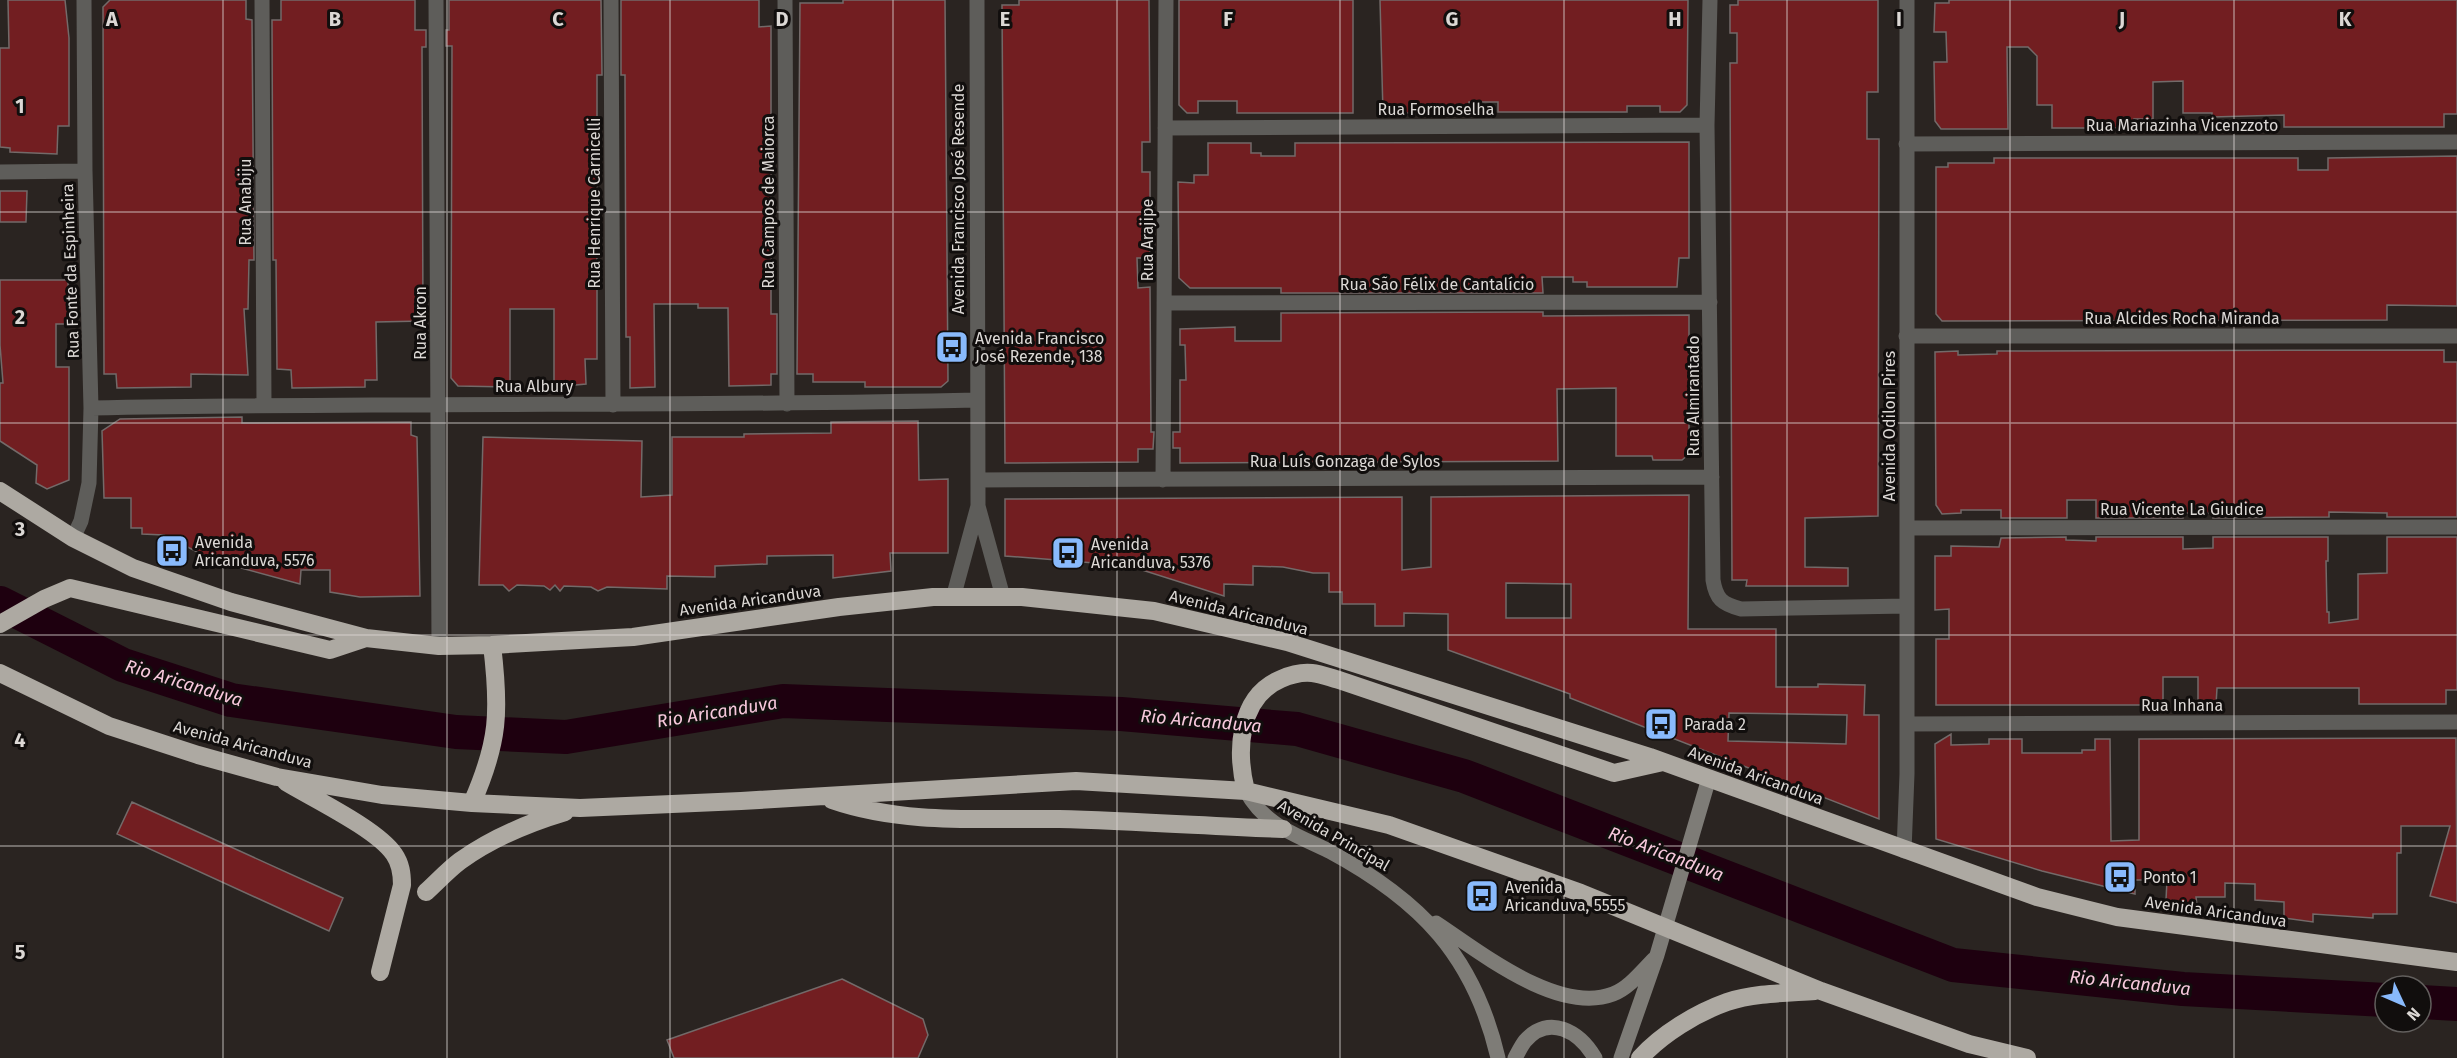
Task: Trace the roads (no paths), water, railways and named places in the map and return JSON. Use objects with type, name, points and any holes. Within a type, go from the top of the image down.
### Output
[{"type":"highway","name":"Avenida Aricanduva","points":[[0,492],[73,538],[152,575],[231,602],[366,638],[439,646],[633,637],[839,607],[933,597],[1003,597],[1154,611],[1287,642],[1663,762],[1904,851],[2037,897],[2117,918],[2457,962]]},
{"type":"highway","points":[[0,624],[44,599],[70,588],[330,650],[366,638]]},
{"type":"highway","points":[[472,804],[487,771],[496,732],[498,692],[492,645]]},
{"type":"highway","name":"Avenida Aricanduva","points":[[0,673],[110,726],[198,755],[277,777],[382,795],[472,804],[580,808],[1076,781],[1246,791],[1389,825],[1581,893],[1821,991],[1969,1044],[2027,1058]]},
{"type":"highway","points":[[1246,791],[1241,772],[1240,739],[1244,721],[1256,700],[1271,683],[1290,675],[1312,673],[1339,680],[1614,773],[1663,762]]},
{"type":"highway","points":[[277,777],[364,827],[394,854],[402,871],[402,885],[380,972]]},
{"type":"highway","points":[[821,796],[848,806],[924,818],[1068,819],[1283,829]]},
{"type":"highway","points":[[426,892],[459,861],[492,842],[529,823],[580,808]]},
{"type":"highway","points":[[1640,1058],[1688,1020],[1727,1002],[1765,995],[1821,991]]},
{"type":"street","name":"Rua Fonte da Espinheira","points":[[73,538],[81,521],[89,483],[92,408],[85,171],[84,0]]},
{"type":"street","name":"Rua Anabiju","points":[[262,0],[264,404]]},
{"type":"street","name":"Rua Akron","points":[[436,0],[439,646]]},
{"type":"street","name":"Rua Henrique Carnicelli","points":[[611,0],[613,405]]},
{"type":"street","name":"Rua Campos de Maiorca","points":[[785,0],[787,404]]},
{"type":"street","name":"Avenida Francisco José Resende","points":[[953,598],[978,506],[977,0]]},
{"type":"street","name":"Rua Arajipe","points":[[1163,480],[1166,0]]},
{"type":"street","name":"Rua Almirantado","points":[[1710,0],[1707,125],[1715,594],[1727,606],[1741,609],[1908,606]]},
{"type":"street","name":"Avenida Odilon Pires","points":[[1904,851],[1908,606],[1907,0]]},
{"type":"street","name":"Rua Formoselha","points":[[1165,128],[1707,125]]},
{"type":"street","name":"Rua Mariazinha Vicenzzoto","points":[[1906,144],[2457,142]]},
{"type":"street","points":[[0,172],[85,171]]},
{"type":"street","name":"Rua São Félix de Cantalício","points":[[1164,303],[1710,302]]},
{"type":"street","name":"Rua Alcides Rocha Miranda","points":[[1906,336],[2457,336]]},
{"type":"street","name":"Rua Albury","points":[[92,408],[264,404],[613,405],[976,400]]},
{"type":"street","name":"Rua Luís Gonzaga de Sylos","points":[[978,480],[1712,477]]},
{"type":"street","name":"Avenida Francisco José Resende","points":[[978,506],[1003,597]]},
{"type":"street","name":"Rua Vicente La Giudice","points":[[1907,528],[2457,527]]},
{"type":"street","name":"Rua Inhana","points":[[1907,724],[2457,722]]},
{"type":"street","points":[[1621,1058],[1657,955],[1709,778]]},
{"type":"street","name":"Avenida Principal","points":[[1246,791],[1253,805],[1264,817],[1367,873],[1404,898],[1423,915],[1462,964],[1479,996],[1498,1058]]},
{"type":"street","points":[[1423,915],[1512,973],[1542,987],[1583,999],[1598,999],[1615,994],[1628,985],[1657,955]]},
{"type":"street","points":[[1515,1058],[1524,1041],[1537,1031],[1555,1027],[1578,1035],[1595,1058]]},
{"type":"waterway","name":"Rio Aricanduva","points":[[0,603],[123,665],[231,700],[456,732],[566,737],[783,701],[1121,714],[1297,729],[1464,776],[1953,965],[2183,989],[2373,999]]},
{"type":"waterway","name":"Rio Aricanduva","points":[[2433,1003],[2457,1004]]},
{"type":"place","name":"Avenida Francisco José Rezende, 138","points":[[952,347]]},
{"type":"place","name":"Avenida Aricanduva, 5576","points":[[172,551]]},
{"type":"place","name":"Avenida Aricanduva, 5376","points":[[1068,553]]},
{"type":"place","name":"Parada 2","points":[[1661,724]]},
{"type":"place","name":"Ponto 1","points":[[2120,877]]},
{"type":"place","name":"Avenida Aricanduva, 5555","points":[[1482,896]]}]
